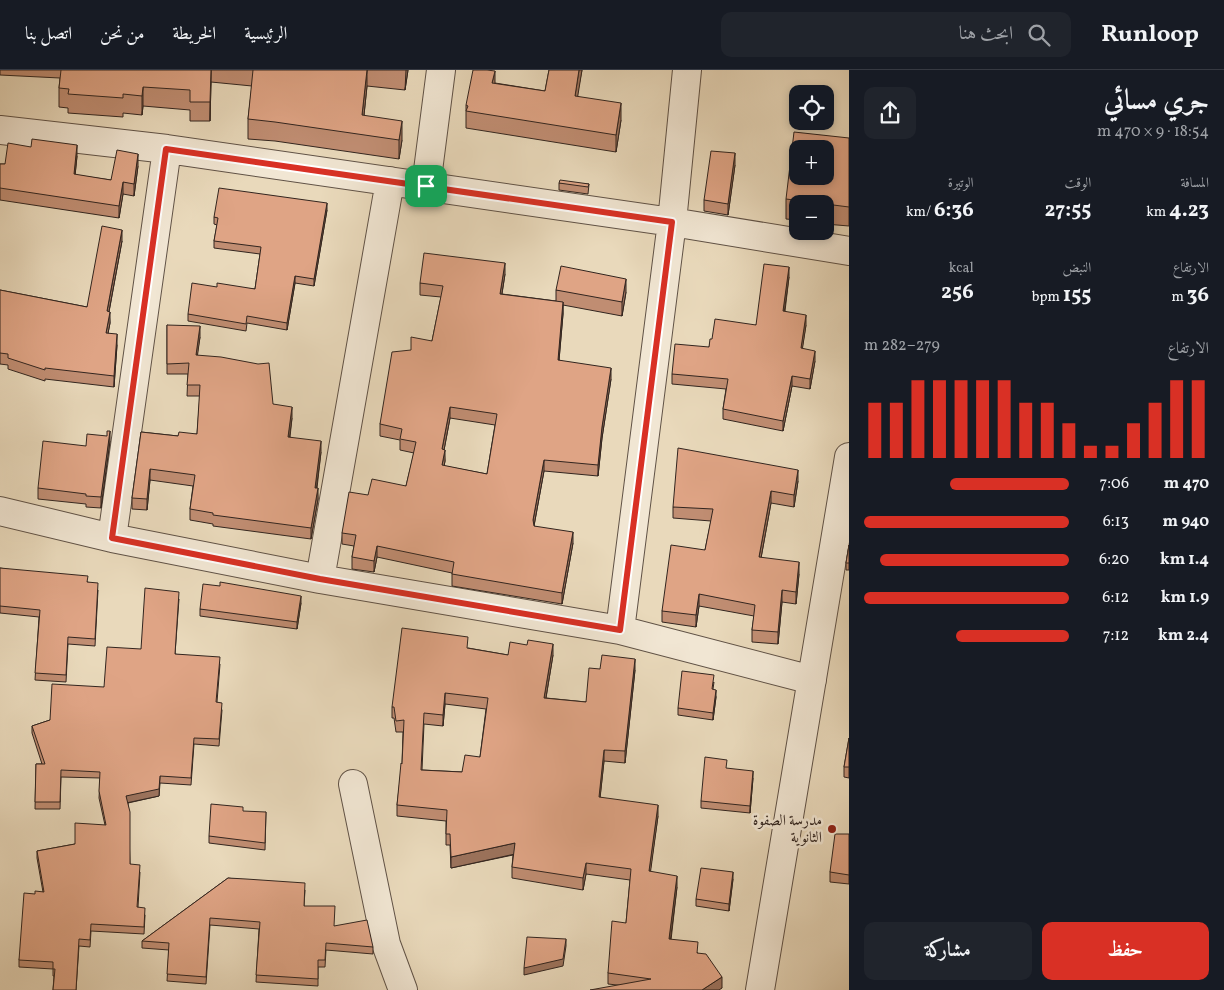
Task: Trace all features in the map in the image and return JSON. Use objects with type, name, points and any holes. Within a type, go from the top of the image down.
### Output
[{"type":"street","points":[[426,186],[441,70]]},
{"type":"street","points":[[620,630],[672,222],[687,70]]},
{"type":"street","points":[[0,130],[166,149],[426,186],[672,222],[849,251]]},
{"type":"street","points":[[112,538],[166,149]]},
{"type":"street","points":[[320,579],[390,181]]},
{"type":"street","points":[[760,990],[849,457]]},
{"type":"street","points":[[0,511],[112,538],[320,579],[620,630],[812,680]]},
{"type":"street","points":[[353,784],[386,944],[403,990]]},
{"type":"building","points":[[61,70],[211,70],[210,102],[190,102],[190,90],[143,87],[142,96],[123,94],[123,98],[68,94],[69,89],[59,88]]},
{"type":"building","points":[[253,70],[367,70],[362,115],[402,121],[399,140],[248,119]]},
{"type":"building","points":[[473,70],[495,71],[492,83],[545,91],[549,70],[579,70],[575,96],[621,103],[616,135],[466,111]]},
{"type":"building","points":[[794,132],[849,138],[849,207],[834,205],[834,195],[789,195],[789,199],[786,199],[789,174],[789,185],[834,185],[834,140],[793,140]]},
{"type":"building","points":[[32,139],[77,145],[74,174],[111,180],[117,150],[138,154],[134,184],[123,182],[119,206],[0,188],[0,164],[5,164],[8,143],[31,147]]},
{"type":"building","points":[[711,151],[735,153],[728,204],[704,200]]},
{"type":"building","points":[[560,180],[589,184],[588,187],[559,183]]},
{"type":"building","points":[[219,188],[327,203],[314,279],[295,276],[287,323],[247,316],[246,324],[188,314],[192,283],[217,287],[217,283],[255,289],[261,247],[214,241],[218,218],[214,217]]},
{"type":"building","points":[[102,226],[122,230],[107,311],[110,312],[106,333],[117,334],[114,376],[45,368],[45,370],[8,358],[8,354],[0,353],[0,290],[87,307]]},
{"type":"building","points":[[424,253],[505,263],[500,294],[563,302],[558,360],[611,368],[598,465],[544,460],[533,520],[534,526],[573,532],[562,593],[452,574],[454,562],[377,546],[374,561],[352,557],[356,535],[342,533],[349,492],[368,495],[372,479],[406,486],[416,442],[400,439],[402,429],[380,424],[392,352],[411,350],[411,337],[432,341],[443,286],[420,283]],"holes":[[[450,407],[497,414],[487,474],[442,465],[445,450],[442,449]]]},
{"type":"building","points":[[764,264],[789,267],[783,311],[806,315],[801,348],[815,351],[810,379],[792,376],[783,421],[723,409],[728,379],[672,374],[675,344],[709,347],[715,319],[756,325]]},
{"type":"building","points":[[561,266],[626,279],[622,302],[556,290]]},
{"type":"building","points":[[167,325],[200,326],[196,355],[221,357],[258,364],[269,363],[273,404],[292,407],[288,437],[321,441],[315,488],[318,488],[311,528],[213,515],[213,513],[190,509],[195,475],[150,469],[147,499],[132,498],[141,432],[178,436],[179,432],[197,434],[200,385],[187,385],[189,363],[167,364]]},
{"type":"building","points":[[107,431],[110,431],[101,497],[38,488],[43,441],[86,446],[87,434],[107,436]]},
{"type":"building","points":[[678,448],[798,470],[794,495],[771,491],[759,557],[799,562],[796,592],[782,590],[778,632],[752,630],[755,605],[699,594],[696,615],[662,611],[671,545],[705,550],[713,509],[673,507]]},
{"type":"building","points":[[849,545],[849,563],[846,563]]},
{"type":"building","points":[[0,568],[88,576],[87,582],[98,583],[95,639],[68,637],[66,675],[35,673],[40,610],[0,606]]},
{"type":"building","points":[[220,582],[301,596],[297,622],[200,609],[203,584],[220,586]]},
{"type":"building","points":[[145,588],[179,592],[175,654],[220,657],[216,702],[222,703],[219,739],[194,738],[191,778],[160,776],[159,789],[126,796],[130,812],[130,864],[140,865],[137,907],[145,908],[144,927],[91,924],[90,940],[79,939],[76,990],[53,990],[55,969],[53,969],[53,962],[19,960],[24,893],[35,894],[35,891],[44,892],[37,851],[75,844],[75,823],[106,825],[99,791],[100,772],[61,770],[60,802],[35,802],[36,764],[45,764],[32,726],[50,720],[52,684],[104,687],[107,647],[141,649]]},
{"type":"building","points":[[402,628],[468,637],[467,648],[508,655],[510,642],[527,645],[528,640],[553,644],[544,698],[586,702],[589,668],[600,669],[602,655],[635,659],[625,751],[604,750],[599,797],[658,805],[649,871],[677,876],[669,939],[698,942],[697,953],[706,954],[722,977],[702,990],[590,990],[651,979],[608,973],[612,921],[626,923],[631,869],[586,863],[583,878],[512,867],[515,843],[451,857],[450,834],[446,834],[447,810],[397,805],[402,764],[404,720],[396,721],[394,707],[392,707]],"holes":[[[445,693],[488,698],[480,757],[465,755],[462,772],[421,770],[424,713],[443,715]]]},
{"type":"building","points":[[682,671],[714,675],[712,689],[716,690],[713,713],[678,708]]},
{"type":"building","points":[[849,738],[849,767],[844,767]]},
{"type":"building","points":[[705,757],[727,760],[726,768],[753,771],[750,806],[701,801]]},
{"type":"building","points":[[211,804],[243,807],[243,811],[266,812],[265,843],[209,836]]},
{"type":"building","points":[[835,834],[849,834],[849,875],[830,872]]},
{"type":"building","points":[[701,868],[733,872],[729,904],[696,899]]},
{"type":"building","points":[[228,878],[305,883],[304,906],[335,906],[334,926],[367,920],[373,947],[326,943],[325,960],[318,960],[318,979],[256,975],[260,922],[210,918],[206,977],[167,974],[169,943],[142,941]]},
{"type":"building","points":[[527,937],[566,939],[563,959],[524,968]]},
{"type":"place","name":"مدرسة الصفوة الثانوية","points":[[832,829]]},
{"type":"route","points":[[166,149],[426,186],[672,222],[620,630],[320,579],[112,538],[166,149]]}]
